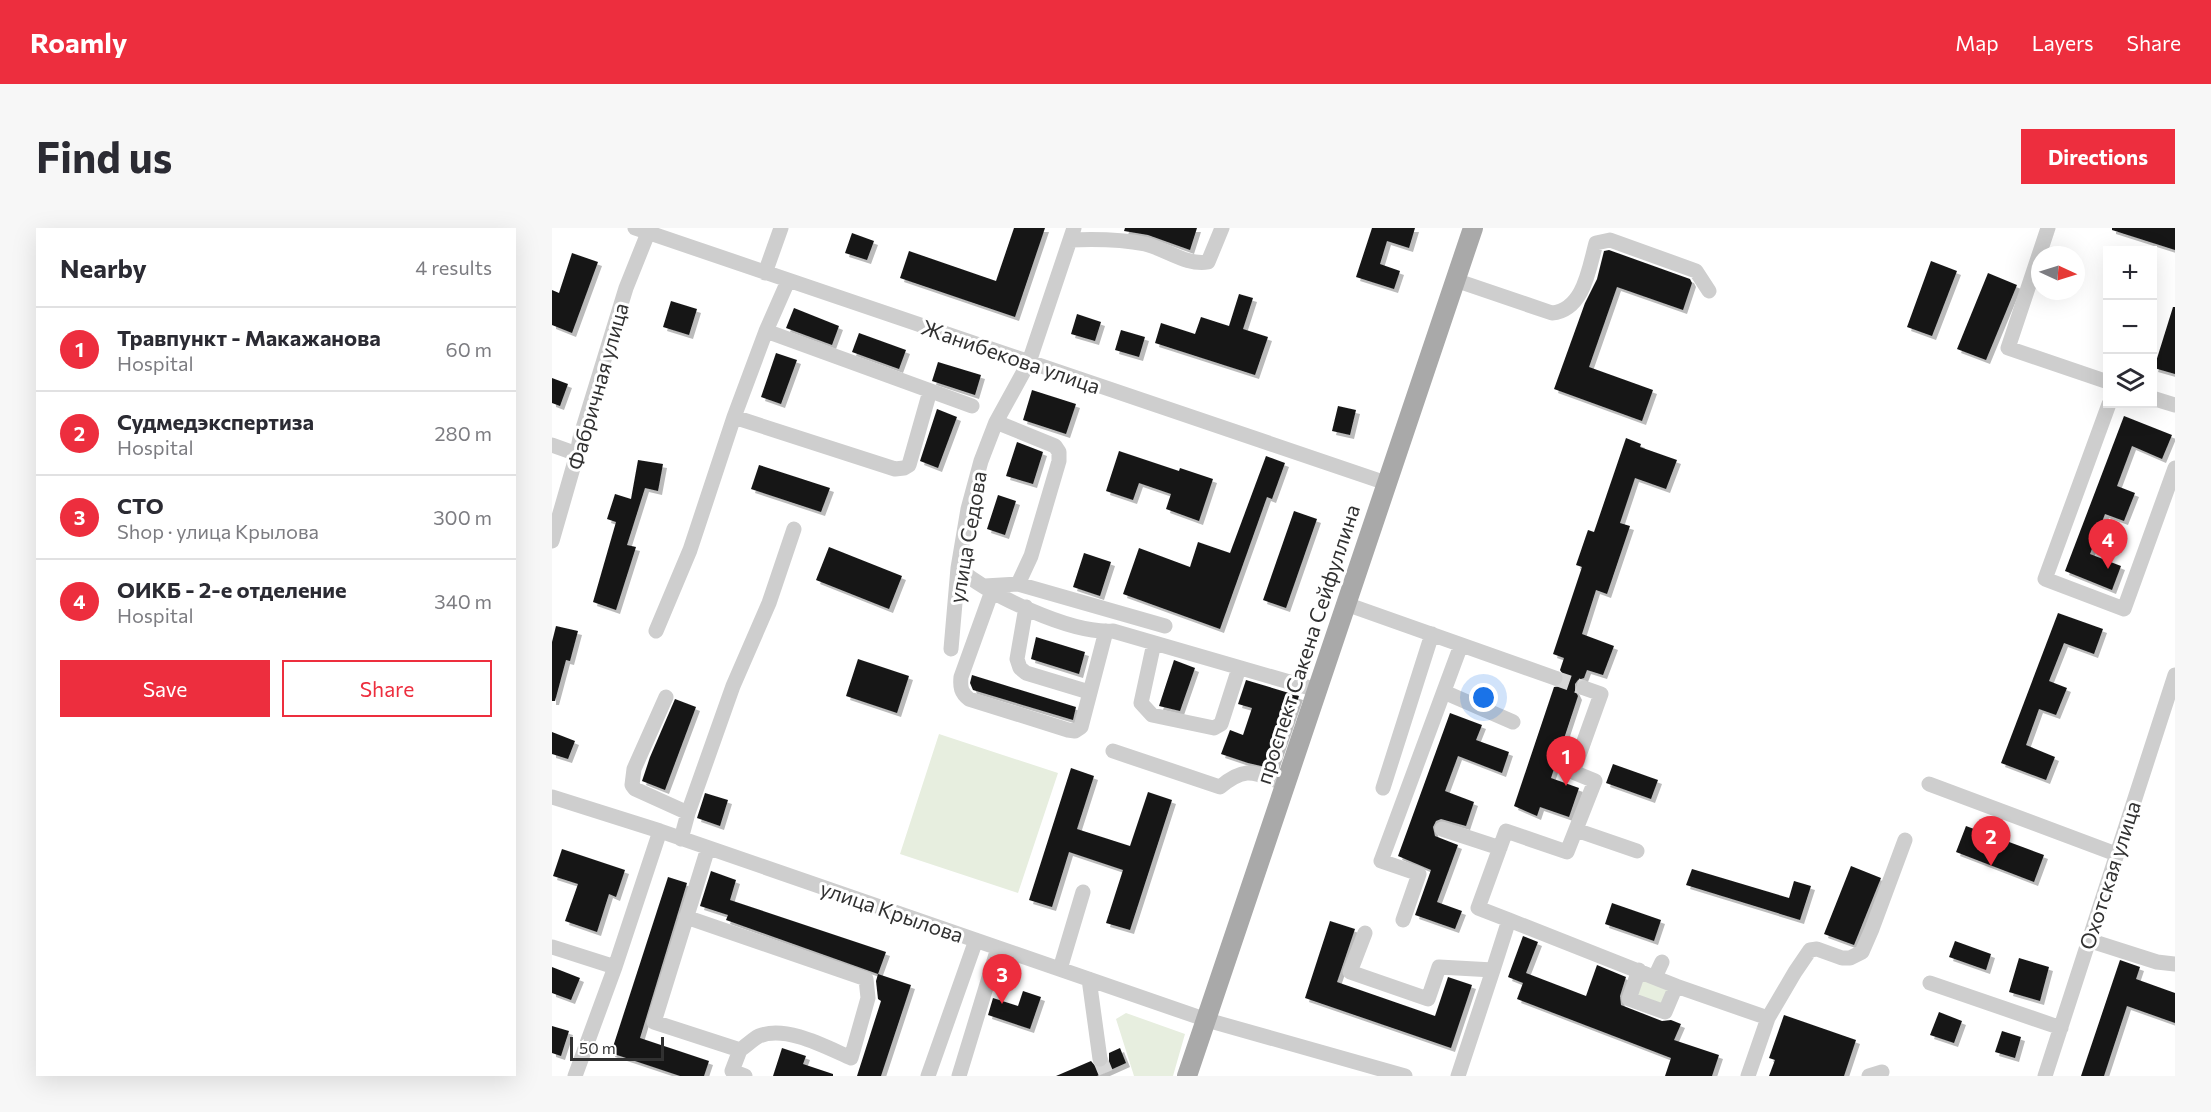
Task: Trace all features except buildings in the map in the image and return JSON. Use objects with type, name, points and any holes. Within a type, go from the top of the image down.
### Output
[{"type":"main road","name":"проспект Сакена Сейфуллина","points":[[1187,1076],[1208,1020],[1473,228]]},
{"type":"street","points":[[765,273],[781,228]]},
{"type":"street","points":[[1072,234],[1147,245],[1193,262],[1202,263],[1208,262],[1212,257],[1222,228]]},
{"type":"street","points":[[2048,228],[2008,348],[2103,380]]},
{"type":"street","name":"Жанибекова улица","points":[[645,230],[788,281],[1386,483]]},
{"type":"street","name":"Фабричная улица","points":[[552,542],[580,438],[645,230]]},
{"type":"street","name":"улица Седова","points":[[951,649],[958,568],[981,461],[996,422],[1029,362],[1072,234]]},
{"type":"street","points":[[1455,280],[1552,313],[1562,312],[1575,301],[1584,283],[1596,243],[1610,240],[1696,271],[1709,291]]},
{"type":"street","points":[[656,631],[690,550],[734,417],[766,331],[788,281]]},
{"type":"street","points":[[766,331],[972,406]]},
{"type":"street","points":[[734,417],[895,469],[904,468],[909,465],[930,391]]},
{"type":"street","points":[[2157,400],[2175,405]]},
{"type":"street","points":[[2108,408],[2045,579],[2124,609],[2175,468]]},
{"type":"street","points":[[996,422],[1055,446],[1059,452],[1059,460],[1031,556],[1018,584]]},
{"type":"street","points":[[552,445],[577,454]]},
{"type":"street","points":[[681,838],[733,686],[769,603],[794,529]]},
{"type":"street","points":[[958,568],[987,589],[1064,622],[1097,632],[1113,631],[1317,690]]},
{"type":"street","points":[[987,589],[1018,584],[1165,626]]},
{"type":"street","points":[[987,589],[961,677],[960,686],[963,694],[969,699],[1068,730],[1081,728],[1106,631]]},
{"type":"street","points":[[1346,604],[1555,678]]},
{"type":"street","points":[[1026,607],[1017,659],[1020,668],[1026,673],[1089,692]]},
{"type":"street","points":[[1383,788],[1432,634]]},
{"type":"street","points":[[1154,643],[1141,703],[1152,715],[1214,728],[1221,724],[1239,668]]},
{"type":"street","points":[[1402,920],[1419,874],[1381,861],[1461,645]]},
{"type":"street","name":"Охотская улица","points":[[2045,1076],[2116,854],[2170,708],[2175,675]]},
{"type":"street","points":[[1584,688],[1601,694],[1574,772],[1595,781],[1567,852],[1506,831],[1478,909],[1509,920],[1561,948],[1639,970],[1676,986],[1768,1018]]},
{"type":"street","points":[[1443,692],[1514,722]]},
{"type":"street","points":[[666,697],[634,769],[632,785],[635,789],[688,813]]},
{"type":"street","points":[[1113,750],[1220,787],[1233,777],[1248,771],[1286,784]]},
{"type":"street","points":[[1929,784],[2116,854]]},
{"type":"street","name":"улица Крылова","points":[[552,797],[681,838],[1208,1020],[1372,1071],[1405,1076]]},
{"type":"street","points":[[1442,829],[1500,848]]},
{"type":"street","points":[[1576,830],[1637,851]]},
{"type":"street","points":[[575,1076],[615,967],[660,831]]},
{"type":"street","points":[[1748,1076],[1768,1018],[1810,950],[1817,949],[1842,958],[1850,958],[1862,952],[1905,840]]},
{"type":"street","points":[[708,848],[654,1022],[740,1050]]},
{"type":"street","points":[[1060,969],[1083,892]]},
{"type":"street","points":[[686,917],[866,979],[868,999],[851,1058],[780,1031],[759,1036],[740,1050],[736,1074]]},
{"type":"street","points":[[1458,1076],[1509,920]]},
{"type":"street","points":[[1365,933],[1350,972],[1428,999],[1439,967],[1493,970]]},
{"type":"street","points":[[928,1076],[976,940]]},
{"type":"street","points":[[2088,940],[2157,962],[2175,964]]},
{"type":"street","points":[[552,946],[615,967]]},
{"type":"street","points":[[958,1076],[998,948]]},
{"type":"street","points":[[1655,977],[1662,962]]},
{"type":"street","points":[[1639,970],[1629,999],[1665,1012],[1676,986]]},
{"type":"street","points":[[1089,979],[1100,1059]]},
{"type":"street","points":[[1930,983],[2061,1028]]},
{"type":"green space","points":[[939,734],[1058,773],[1018,893],[900,854]]},
{"type":"green space","points":[[1643,979],[1669,988],[1662,1007],[1637,998]]},
{"type":"green space","points":[[1126,1013],[1185,1034],[1173,1076],[1134,1076],[1116,1019]]},
{"type":"tunnel","points":[[1555,678],[1584,688]]},
{"type":"tunnel","points":[[1100,1059],[1107,1076]]},
{"type":"place","name":"ОИКБ - 2-е отделение","points":[[2108,569]]},
{"type":"place","name":"Травпункт - Макажанова","points":[[1566,786]]},
{"type":"place","name":"Судмедэкспертиза","points":[[1991,866]]},
{"type":"place","name":"СТО","points":[[1002,1004]]}]
